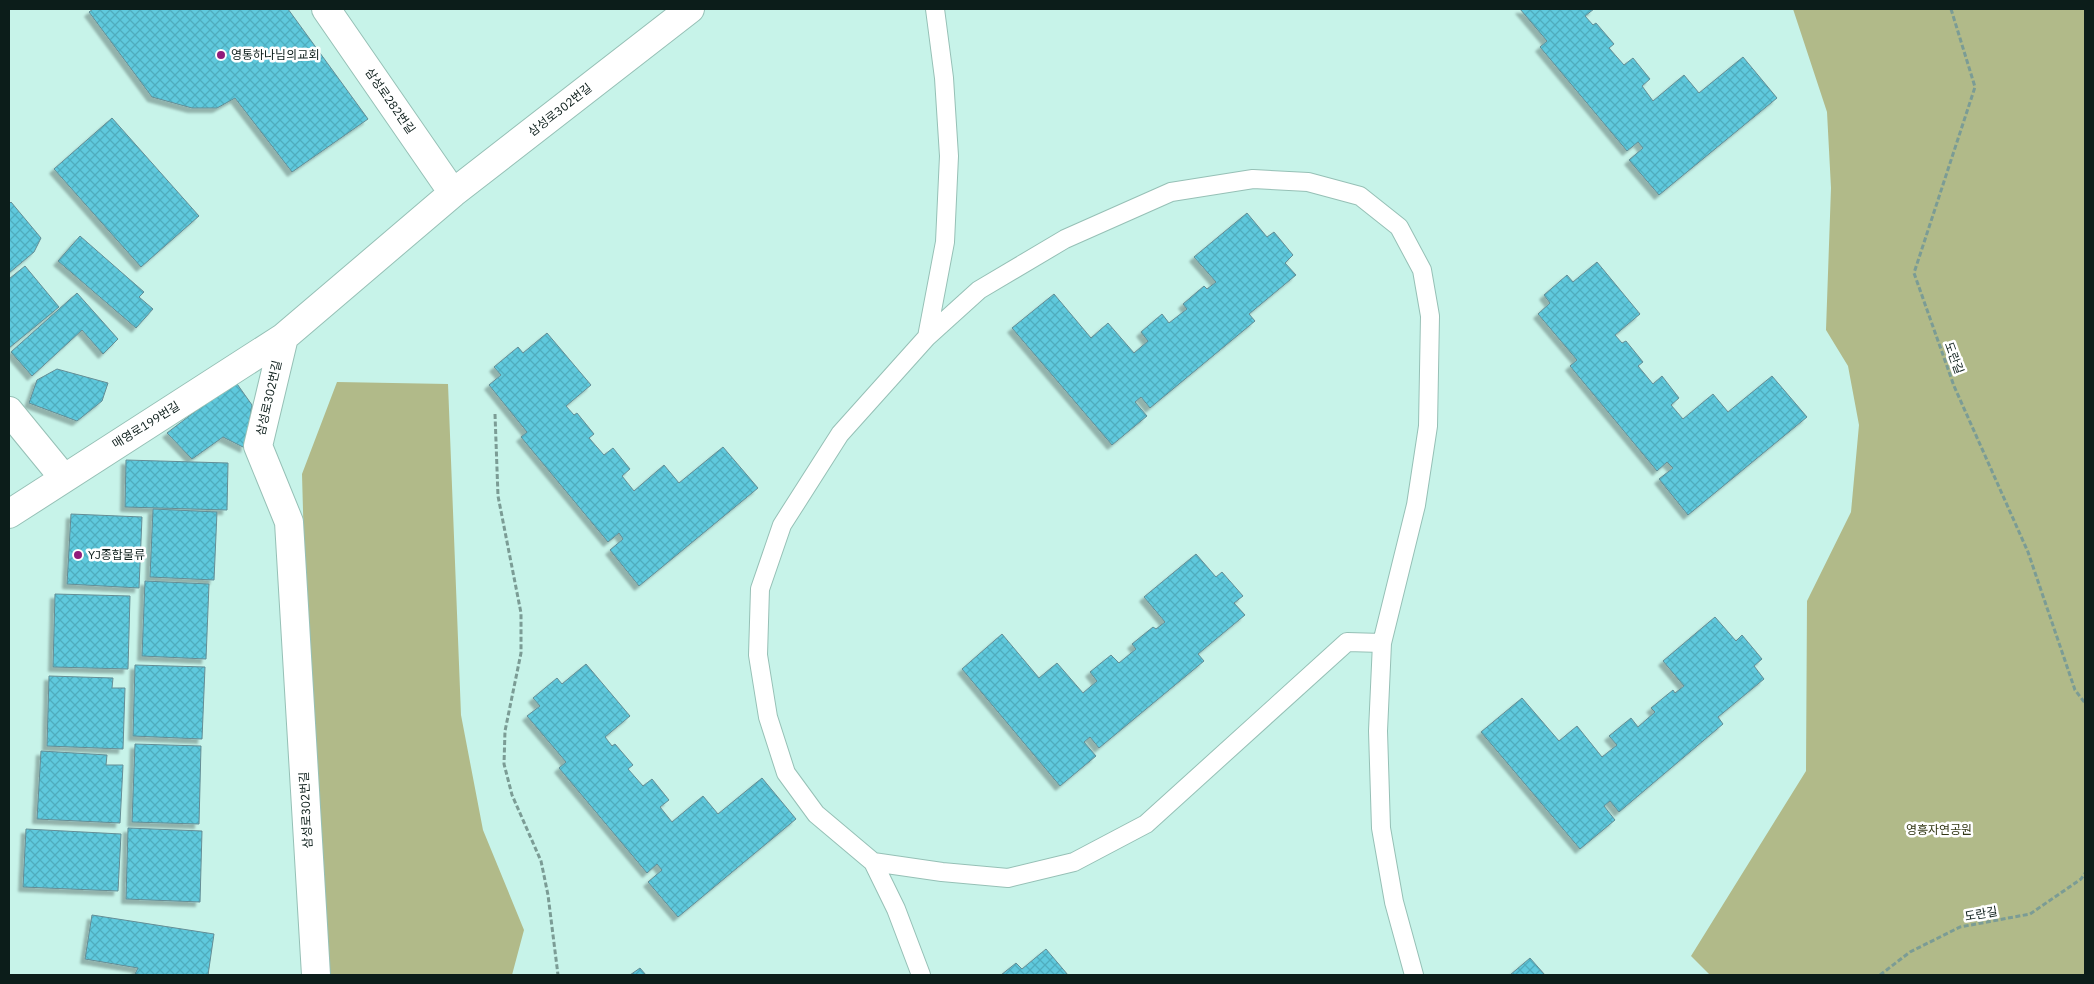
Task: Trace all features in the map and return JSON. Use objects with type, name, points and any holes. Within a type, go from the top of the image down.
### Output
[{"type":"street","name":"삼성로282번길","points":[[326,9],[453,193]]},
{"type":"street","name":"삼성로302번길","points":[[316,975],[289,522],[258,446],[284,337],[453,193],[690,9]]},
{"type":"street","name":"매영로199번길","points":[[9,514],[63,477],[284,337]]},
{"type":"street","points":[[9,411],[63,477]]},
{"type":"lane","points":[[927,337],[945,242],[949,156],[944,78],[935,9]]},
{"type":"lane","points":[[921,975],[896,909],[873,862],[816,814],[786,772],[768,717],[758,655],[760,589],[782,524],[840,434],[927,337],[979,290],[1065,239],[1171,192],[1253,178],[1308,182],[1360,196],[1399,227],[1422,270],[1430,316],[1428,426],[1416,505],[1382,643],[1378,731],[1381,828],[1394,902],[1414,975]]},
{"type":"lane","points":[[873,862],[942,872],[1008,878],[1074,862],[1146,824],[1347,642],[1382,643]]},
{"type":"path","name":"도란길","points":[[1952,9],[1975,87],[1914,273],[1954,386],[2028,552],[2075,690],[2085,703]]},
{"type":"path","points":[[495,414],[498,496],[521,613],[521,653],[505,731],[504,764],[512,795],[541,860],[550,904],[558,975]]},
{"type":"path","name":"도란길","points":[[1880,975],[1910,952],[1960,927],[2030,914],[2081,879],[2085,873]]},
{"type":"green space","name":"영흥자연공원","points":[[1793,9],[2085,9],[2085,975],[1710,975],[1691,956],[1806,771],[1807,601],[1851,512],[1859,425],[1848,366],[1826,330],[1831,188],[1827,112]]},
{"type":"green space","points":[[337,382],[448,384],[461,715],[483,830],[524,930],[512,975],[324,975],[310,765],[302,474]]},
{"type":"building","name":"영통하나님의교회","points":[[93,9],[288,9],[368,119],[292,172],[235,98],[217,108],[192,108],[152,97],[89,12]]},
{"type":"building","points":[[1520,9],[1594,9],[1585,16],[1593,25],[1596,23],[1614,44],[1609,48],[1624,65],[1633,58],[1650,79],[1642,86],[1653,101],[1684,75],[1699,93],[1743,57],[1777,98],[1659,195],[1629,160],[1643,148],[1638,142],[1627,151],[1540,47],[1547,41]]},
{"type":"building","points":[[112,118],[199,216],[141,267],[54,169]]},
{"type":"building","points":[[11,202],[41,238],[34,252],[9,273],[9,204]]},
{"type":"building","points":[[1247,213],[1267,237],[1274,232],[1293,255],[1285,263],[1296,275],[1249,314],[1255,321],[1150,408],[1141,397],[1135,402],[1147,416],[1112,445],[1012,328],[1054,294],[1091,338],[1108,323],[1134,353],[1148,341],[1141,332],[1162,314],[1169,323],[1187,309],[1183,304],[1204,286],[1207,289],[1216,282],[1194,257]]},
{"type":"building","points":[[80,236],[144,292],[139,297],[153,309],[136,328],[58,261]]},
{"type":"building","points":[[1597,262],[1640,314],[1615,335],[1622,343],[1626,341],[1643,362],[1638,366],[1653,384],[1662,376],[1679,398],[1671,405],[1683,419],[1713,394],[1728,412],[1772,376],[1807,417],[1688,515],[1659,479],[1673,468],[1667,462],[1657,471],[1570,366],[1577,360],[1538,314],[1550,303],[1544,295],[1567,275],[1573,282]]},
{"type":"building","points":[[25,266],[59,307],[9,348],[9,279]]},
{"type":"building","points":[[77,293],[118,339],[103,354],[82,330],[32,376],[11,352]]},
{"type":"building","points":[[547,333],[591,385],[566,406],[574,415],[577,413],[594,434],[589,438],[604,455],[613,448],[630,469],[622,476],[634,491],[664,465],[679,483],[723,447],[758,488],[639,586],[610,550],[623,539],[619,533],[608,542],[521,437],[527,432],[489,385],[501,375],[494,367],[518,347],[523,353]]},
{"type":"building","points":[[57,369],[108,383],[102,401],[77,421],[29,403],[37,380]]},
{"type":"building","points":[[235,381],[252,405],[245,448],[223,437],[192,459],[167,433]]},
{"type":"building","points":[[126,460],[228,463],[227,510],[125,507]]},
{"type":"building","points":[[153,509],[217,512],[214,580],[150,577]]},
{"type":"building","points":[[71,514],[142,517],[139,588],[67,584]]},
{"type":"building","points":[[1196,554],[1216,577],[1222,572],[1243,596],[1234,603],[1245,615],[1198,654],[1204,661],[1099,748],[1090,737],[1084,742],[1096,756],[1060,786],[962,669],[1002,634],[1039,678],[1057,663],[1083,693],[1097,681],[1090,672],[1111,655],[1119,663],[1136,649],[1132,644],[1153,627],[1156,629],[1165,622],[1144,597]]},
{"type":"building","points":[[145,581],[209,584],[206,659],[142,656]]},
{"type":"building","points":[[55,594],[130,596],[128,669],[53,667]]},
{"type":"building","points":[[1715,617],[1736,641],[1742,635],[1762,659],[1754,666],[1764,679],[1718,717],[1723,724],[1619,812],[1610,801],[1604,806],[1615,820],[1580,849],[1481,732],[1522,698],[1559,741],[1577,726],[1602,757],[1617,745],[1609,736],[1631,718],[1638,727],[1655,712],[1651,708],[1673,690],[1675,693],[1684,686],[1663,661]]},
{"type":"building","points":[[586,664],[630,716],[605,737],[612,746],[615,744],[633,765],[628,769],[643,786],[652,779],[669,800],[660,807],[672,822],[703,796],[718,814],[762,778],[796,819],[678,917],[648,882],[662,870],[657,864],[647,873],[559,768],[566,762],[527,716],[540,706],[533,698],[557,678],[562,684]]},
{"type":"building","points":[[135,665],[205,667],[202,739],[133,736]]},
{"type":"building","points":[[49,676],[113,678],[112,688],[125,688],[123,749],[47,746]]},
{"type":"building","points":[[135,744],[201,746],[199,824],[132,822]]},
{"type":"building","points":[[41,751],[107,755],[106,765],[123,765],[120,823],[37,819]]},
{"type":"building","points":[[128,828],[202,831],[200,902],[126,899]]},
{"type":"building","points":[[26,829],[121,834],[118,891],[23,887]]},
{"type":"building","points":[[92,915],[214,934],[208,975],[135,974],[138,968],[85,959]]},
{"type":"building","points":[[1046,949],[1068,975],[1001,975],[1016,963],[1022,969]]},
{"type":"building","points":[[1530,958],[1545,975],[1510,975]]},
{"type":"building","points":[[640,968],[646,975],[630,975]]},
{"type":"place","name":"영통하나님의교회","points":[[221,55]]},
{"type":"place","name":"YJ종합물류","points":[[78,555]]}]
